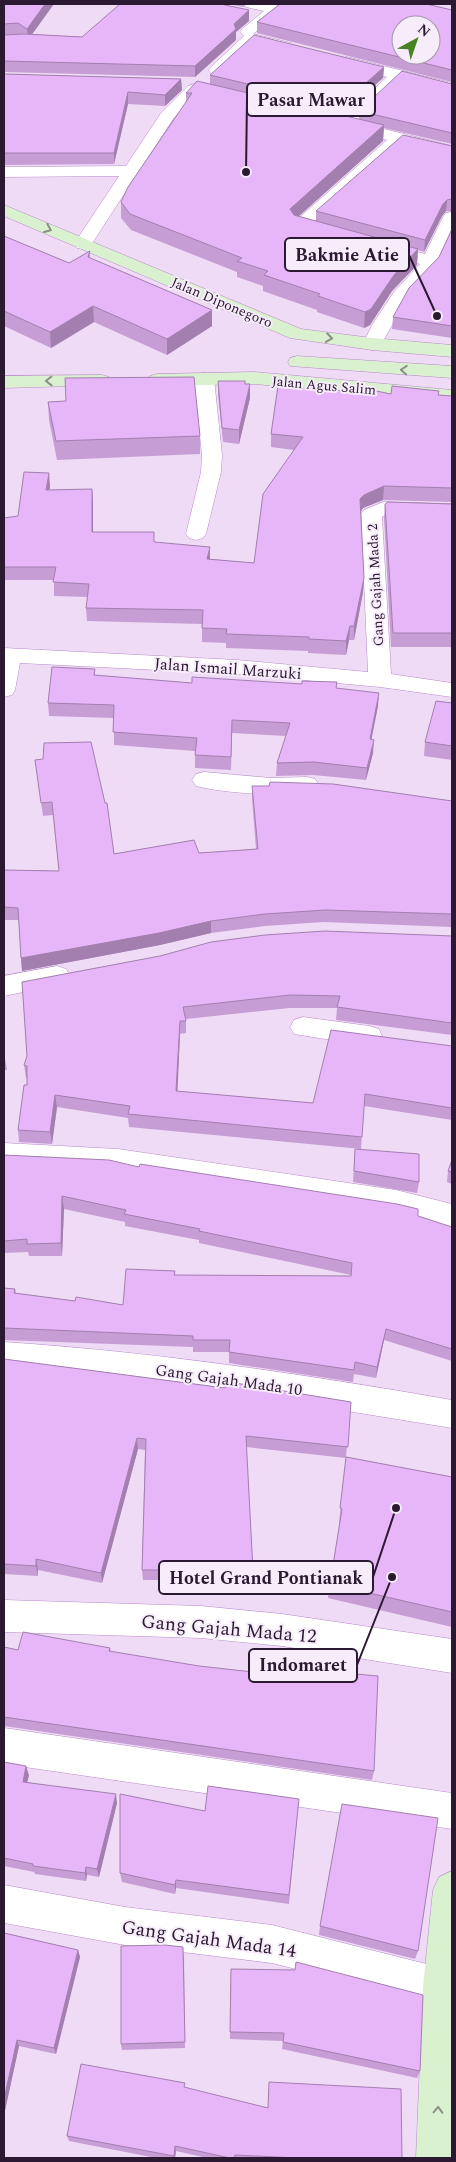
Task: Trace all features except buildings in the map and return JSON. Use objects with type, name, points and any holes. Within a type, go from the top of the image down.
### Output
[{"type":"street","points":[[84,244],[167,116],[192,86],[275,9],[251,4]]},
{"type":"street","points":[[236,12],[264,18]]},
{"type":"street","points":[[246,37],[297,49]]},
{"type":"street","points":[[334,58],[452,88]]},
{"type":"street","points":[[399,74],[337,122],[452,151]]},
{"type":"street","points":[[192,86],[236,98]]},
{"type":"street","points":[[346,238],[300,225],[399,138]]},
{"type":"street","points":[[4,172],[130,171]]},
{"type":"street","name":"Jalan Diponegoro","points":[[4,210],[297,334],[372,344],[452,351]]},
{"type":"street","points":[[372,344],[381,325],[400,296],[427,268],[452,217]]},
{"type":"street","points":[[365,243],[430,261]]},
{"type":"street","points":[[4,382],[255,378],[297,362],[303,357],[305,341],[297,334]]},
{"type":"street","name":"Jalan Agus Salim","points":[[297,362],[452,372]]},
{"type":"street","name":"Jalan Agus Salim","points":[[255,378],[452,396]]},
{"type":"street","points":[[196,534],[210,472],[212,454],[204,379]]},
{"type":"street","name":"Gang Gajah Mada 2","points":[[380,680],[371,514],[383,508],[452,510]]},
{"type":"street","points":[[4,690],[7,655]]},
{"type":"street","name":"Jalan Ismail Marzuki","points":[[7,655],[237,667],[380,680],[452,690]]},
{"type":"street","points":[[204,780],[271,786],[330,786]]},
{"type":"street","points":[[4,986],[82,971]]},
{"type":"street","points":[[303,1028],[396,1040]]},
{"type":"street","points":[[4,1154],[118,1160],[396,1202],[452,1216]]},
{"type":"street","name":"Gang Gajah Mada 10","points":[[4,1355],[93,1360],[225,1377],[452,1414]]},
{"type":"street","name":"Gang Gajah Mada 12","points":[[4,1616],[201,1622],[282,1630],[452,1656]]},
{"type":"street","points":[[4,1746],[452,1811]]},
{"type":"street","points":[[436,2158],[442,1987],[452,1890]]},
{"type":"street","name":"Gang Gajah Mada 14","points":[[4,1904],[125,1926],[272,1944],[442,1987]]},
{"type":"place","name":"Pasar Mawar","points":[[246,172]]},
{"type":"place","name":"Bakmie Atie","points":[[437,316]]},
{"type":"place","name":"Hotel Grand Pontianak","points":[[396,1508]]},
{"type":"place","name":"Indomaret","points":[[392,1577]]}]
